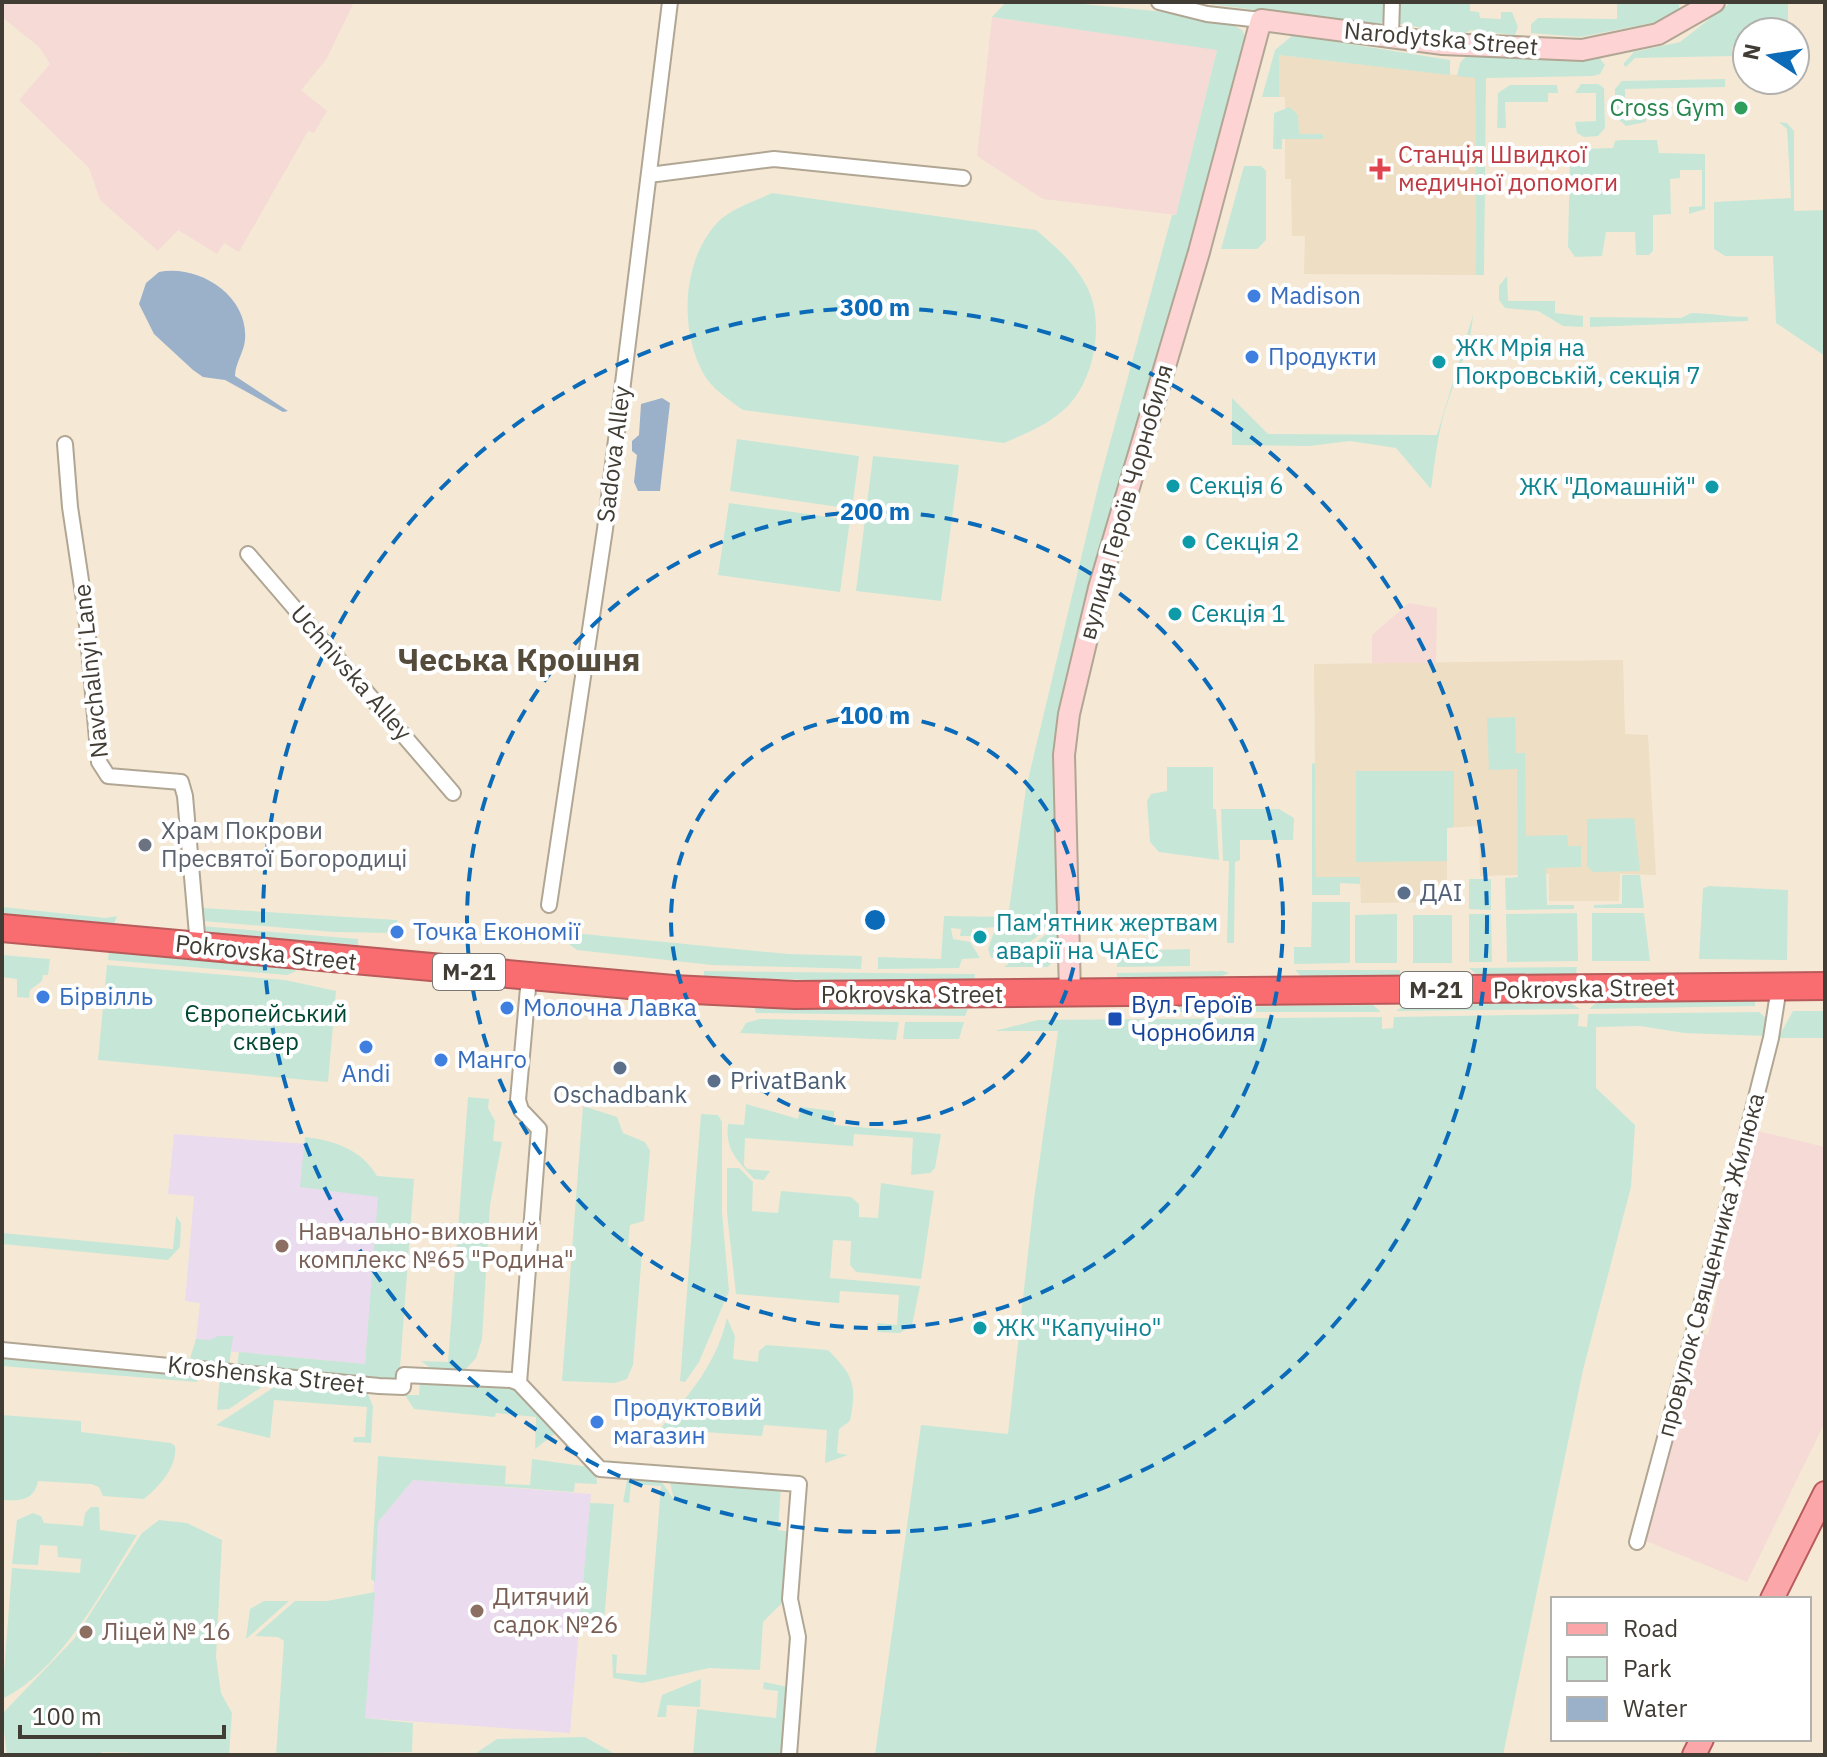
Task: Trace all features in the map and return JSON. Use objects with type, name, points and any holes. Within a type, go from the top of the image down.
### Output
[{"type":"highway","name":"Pokrovska Street","points":[[2,928],[197,934],[529,977],[795,995],[1825,986]]},
{"type":"main road","points":[[1773,1597],[1825,1493]]},
{"type":"street","name":"Sadova Alley","points":[[549,905],[605,529],[670,2]]},
{"type":"street","name":"Narodytska Street","points":[[1159,2],[1207,14],[1443,44],[1582,50],[1658,34],[1714,2]]},
{"type":"street","points":[[1391,36],[1392,2]]},
{"type":"street","name":"вулиця Героїв Чорнобиля","points":[[1070,994],[1064,755],[1069,714],[1099,588],[1199,252],[1261,20]]},
{"type":"street","points":[[649,175],[774,159],[963,178]]},
{"type":"street","name":"Navchalnyi Lane","points":[[65,444],[70,507],[86,614],[99,762],[102,772],[108,776],[181,782],[185,796],[197,934]]},
{"type":"street","name":"Uchnivska Alley","points":[[248,554],[453,793]]},
{"type":"street","points":[[529,977],[518,1100],[521,1110],[539,1129],[519,1383],[600,1469],[799,1484],[790,1599],[798,1637],[789,1755]]},
{"type":"street","name":"провулок Священника Жилюка","points":[[1637,1542],[1743,1149],[1771,1038],[1779,987]]},
{"type":"street","name":"Kroshenska Street","points":[[2,1350],[379,1386],[403,1387],[404,1375],[519,1383]]},
{"type":"shaded area","points":[[2,2],[354,2],[326,60],[301,90],[327,111],[314,133],[308,131],[239,252],[224,243],[217,254],[178,230],[158,251],[100,200],[89,168],[19,100],[50,64],[39,47],[2,17]]},
{"type":"shaded area","points":[[992,17],[1217,49],[1176,215],[1043,199],[977,156]]},
{"type":"shaded area","name":"Станція Швидкої медичної допомоги","points":[[1278,55],[1475,77],[1476,275],[1304,274],[1305,236],[1292,236],[1291,179],[1285,179],[1285,97],[1279,97]]},
{"type":"shaded area","points":[[1409,603],[1437,608],[1436,663],[1372,663],[1372,635]]},
{"type":"shaded area","points":[[1623,660],[1625,734],[1648,735],[1656,875],[1620,874],[1619,901],[1549,901],[1549,874],[1480,876],[1479,826],[1447,828],[1447,902],[1361,903],[1360,877],[1316,877],[1314,664]]},
{"type":"shaded area","points":[[1754,1130],[1825,1147],[1825,1422],[1747,1582],[1646,1541],[1702,1334],[1708,1335]]},
{"type":"shaded area","name":"Навчально-виховний комплекс №65 \"Родина\"","points":[[174,1134],[320,1145],[380,1187],[365,1364],[195,1348],[200,1303],[185,1301],[194,1196],[168,1194]]},
{"type":"shaded area","name":"Дитячий садок №26","points":[[413,1480],[591,1494],[570,1733],[365,1718],[378,1522]]},
{"type":"green space","points":[[1006,2],[1061,2],[1166,12],[1231,24],[1242,30],[1247,41],[1187,266],[1184,265],[1089,593],[1057,722],[1057,860],[1062,917],[1011,957],[991,958],[988,949],[994,932],[1008,932],[1008,926],[972,929],[972,936],[960,936],[961,929],[951,928],[953,939],[970,942],[980,958],[962,959],[959,968],[878,969],[878,957],[941,959],[944,916],[1008,917],[1026,788],[1099,483],[1172,215],[1176,215],[1217,50],[992,17]]},
{"type":"green space","points":[[1194,2],[1384,2],[1384,21],[1377,26]]},
{"type":"green space","points":[[1396,2],[1470,2],[1470,11],[1479,12],[1480,18],[1501,19],[1501,12],[1512,12],[1518,27],[1515,35],[1470,30],[1463,35],[1400,24]]},
{"type":"green space","points":[[1617,2],[1679,2],[1679,12],[1667,20],[1580,37],[1531,33],[1531,24],[1538,18],[1617,19]]},
{"type":"green space","points":[[1731,2],[1788,2],[1788,16],[1731,16],[1731,56],[1635,58],[1626,67],[1623,64],[1634,52],[1680,42]]},
{"type":"green space","points":[[1293,35],[1450,60],[1450,75],[1279,55],[1279,97],[1262,97],[1275,50]]},
{"type":"green space","points":[[1467,55],[1598,56],[1605,65],[1600,74],[1593,76],[1486,78],[1484,275],[1476,275],[1475,78],[1457,76],[1460,63]]},
{"type":"green space","points":[[1725,79],[1725,87],[1625,89],[1625,121],[1646,118],[1646,122],[1626,126],[1615,116],[1615,89],[1622,81]]},
{"type":"green space","points":[[1581,84],[1598,84],[1604,88],[1605,128],[1598,136],[1584,137],[1577,133],[1575,122],[1596,121],[1596,93],[1575,93]]},
{"type":"green space","points":[[1510,85],[1557,85],[1558,93],[1548,93],[1548,102],[1505,102],[1506,128],[1497,128],[1498,93]]},
{"type":"green space","points":[[1290,107],[1298,115],[1299,134],[1323,134],[1323,139],[1282,139],[1282,149],[1273,149],[1274,113]]},
{"type":"green space","points":[[1779,122],[1787,123],[1794,131],[1794,211],[1825,210],[1825,356],[1776,323],[1773,256],[1725,256],[1714,249],[1714,202],[1791,198],[1787,129]]},
{"type":"green space","points":[[1657,140],[1659,153],[1705,154],[1705,209],[1689,214],[1689,207],[1702,206],[1702,170],[1680,170],[1680,178],[1670,179],[1671,214],[1653,215],[1653,251],[1649,255],[1636,255],[1635,232],[1606,232],[1602,256],[1575,257],[1568,247],[1570,156],[1580,149],[1613,148],[1615,141]]},
{"type":"green space","points":[[1244,166],[1261,166],[1266,171],[1266,240],[1257,249],[1221,249]]},
{"type":"green space","points":[[772,193],[1036,230],[1070,262],[1092,299],[1095,347],[1078,394],[1054,418],[1004,443],[743,410],[715,389],[703,373],[690,336],[688,295],[697,255],[718,222],[736,209]]},
{"type":"green space","points":[[1507,276],[1508,301],[1555,301],[1555,313],[1583,316],[1583,327],[1563,326],[1538,311],[1505,308],[1499,300],[1499,286]]},
{"type":"green space","points":[[1691,313],[1748,317],[1748,321],[1590,327],[1590,317],[1681,318]]},
{"type":"green space","points":[[1473,315],[1466,350],[1441,425],[1431,489],[1396,448],[1350,441],[1310,446],[1232,445],[1232,398],[1268,434],[1437,435]]},
{"type":"green space","points":[[737,439],[859,456],[852,509],[730,491]]},
{"type":"green space","points":[[873,456],[959,465],[941,601],[856,591]]},
{"type":"green space","points":[[729,503],[850,520],[840,592],[718,575]]},
{"type":"green space","points":[[1515,717],[1516,753],[1525,753],[1526,836],[1567,835],[1568,846],[1581,846],[1581,867],[1546,868],[1547,905],[1574,905],[1574,909],[1506,910],[1505,878],[1518,877],[1517,769],[1489,770],[1487,718]]},
{"type":"green space","points":[[1315,763],[1316,877],[1360,877],[1360,884],[1340,883],[1340,895],[1312,895],[1312,764]]},
{"type":"green space","points":[[1167,767],[1213,767],[1213,809],[1216,809],[1219,860],[1159,852],[1150,842],[1147,801],[1151,794],[1167,791]]},
{"type":"green space","points":[[1356,771],[1454,771],[1454,827],[1447,828],[1447,861],[1356,862]]},
{"type":"green space","points":[[1221,809],[1279,809],[1294,818],[1293,840],[1240,840],[1240,860],[1235,862],[1234,943],[1227,943],[1229,861],[1223,861]]},
{"type":"green space","points":[[1634,818],[1640,871],[1593,872],[1587,866],[1587,819]]},
{"type":"green space","points":[[1622,875],[1640,875],[1644,908],[1594,908],[1594,905],[1622,904]]},
{"type":"green space","points":[[1469,879],[1491,879],[1491,910],[1469,909]]},
{"type":"green space","points":[[1703,888],[1788,890],[1787,960],[1699,959]]},
{"type":"green space","points":[[1312,902],[1350,902],[1350,963],[1294,964],[1294,947],[1311,947]]},
{"type":"green space","points":[[2,907],[106,918],[117,916],[114,924],[2,913]]},
{"type":"green space","points":[[202,908],[397,920],[397,933],[334,932],[203,921]]},
{"type":"green space","points":[[1577,913],[1578,961],[1507,962],[1506,914]]},
{"type":"green space","points":[[1592,913],[1644,913],[1650,961],[1592,961]]},
{"type":"green space","points":[[1397,914],[1397,963],[1355,963],[1355,915]]},
{"type":"green space","points":[[1469,914],[1491,914],[1492,962],[1469,962]]},
{"type":"green space","points":[[1413,915],[1452,915],[1452,963],[1413,963]]},
{"type":"green space","points":[[1062,922],[1060,953],[1048,967],[1004,967]]},
{"type":"green space","points":[[201,926],[358,939],[358,945],[205,932]]},
{"type":"green space","points":[[563,932],[788,954],[862,956],[861,969],[712,965],[577,950],[570,945]]},
{"type":"green space","points":[[1190,949],[1190,966],[1117,967],[1117,951]]},
{"type":"green space","points":[[109,952],[297,971],[287,975],[108,960]]},
{"type":"green space","points":[[2,955],[50,959],[48,975],[43,975],[42,981],[30,990],[29,998],[17,997],[17,979],[2,977]]},
{"type":"green space","name":"Європейський сквер","points":[[107,965],[285,980],[336,991],[328,1082],[98,1060]]},
{"type":"green space","points":[[1577,967],[1576,974],[1476,974],[1469,968]]},
{"type":"green space","points":[[1295,970],[1400,970],[1400,976],[1301,976]]},
{"type":"green space","points":[[704,971],[975,974],[974,981],[839,980],[704,976]]},
{"type":"green space","points":[[1117,973],[1229,973],[1218,978],[1117,979]]},
{"type":"green space","points":[[1755,1000],[1755,1006],[1589,1009],[1597,1002]]},
{"type":"green space","points":[[1569,1002],[1580,1009],[1396,1011],[1405,1005]]},
{"type":"green space","points":[[1373,1005],[1381,1012],[1140,1012],[1140,1008]]},
{"type":"green space","points":[[754,1006],[968,1009],[965,1016],[756,1013]]},
{"type":"green space","points":[[1793,1011],[1825,1011],[1825,1038],[1778,1038]]},
{"type":"green space","points":[[1759,1012],[1765,1017],[1765,1036],[1684,1033],[1640,1026],[1596,1027],[1596,1088],[1635,1125],[1631,1187],[1583,1370],[1503,1755],[875,1755],[921,1425],[1008,1434],[1034,1199],[1058,1031],[995,1031],[1038,1020],[1382,1017],[1382,1029],[1393,1028],[1394,1017],[1579,1014],[1578,1026],[1587,1027],[1588,1014]]},
{"type":"green space","points":[[760,1019],[899,1022],[896,1040],[740,1033],[746,1023]]},
{"type":"green space","points":[[905,1022],[964,1022],[959,1039],[903,1039]]},
{"type":"green space","points":[[468,1097],[489,1099],[488,1108],[495,1121],[493,1141],[502,1142],[490,1205],[482,1339],[476,1358],[463,1372],[433,1370],[421,1361],[448,1362]]},
{"type":"green space","points":[[746,1104],[798,1119],[801,1107],[834,1111],[834,1125],[941,1134],[935,1168],[930,1173],[911,1175],[913,1138],[854,1134],[853,1146],[745,1138],[744,1165],[747,1169],[770,1171],[764,1180],[754,1179],[742,1166],[728,1141],[728,1124],[744,1125]]},
{"type":"green space","points":[[583,1106],[617,1117],[623,1133],[645,1142],[650,1151],[644,1221],[630,1225],[628,1246],[642,1252],[633,1365],[627,1379],[615,1383],[562,1381]]},
{"type":"green space","points":[[701,1114],[718,1115],[722,1122],[722,1213],[729,1291],[699,1362],[685,1382],[680,1381]]},
{"type":"green space","points":[[305,1137],[346,1148],[364,1159],[377,1176],[414,1179],[399,1381],[237,1366],[239,1352],[365,1364],[378,1197],[300,1187]]},
{"type":"green space","points":[[727,1168],[739,1168],[753,1182],[752,1211],[778,1213],[781,1191],[851,1197],[859,1204],[859,1217],[878,1218],[881,1183],[934,1191],[921,1279],[856,1272],[850,1265],[851,1241],[833,1240],[830,1278],[920,1286],[912,1325],[900,1333],[877,1332],[877,1323],[897,1325],[899,1295],[840,1291],[839,1303],[736,1294],[727,1213]]},
{"type":"green space","points":[[176,1216],[181,1223],[180,1247],[168,1260],[2,1244],[2,1233],[173,1249]]},
{"type":"green space","points":[[727,1318],[735,1336],[733,1359],[758,1362],[759,1351],[766,1345],[828,1350],[837,1359],[848,1374],[853,1390],[850,1421],[839,1429],[837,1453],[848,1455],[825,1463],[827,1430],[764,1425],[762,1436],[660,1429],[709,1364]]},
{"type":"green space","points":[[218,1336],[233,1336],[229,1366],[189,1362],[196,1339],[210,1340]]},
{"type":"green space","points":[[2,1355],[211,1374],[210,1379],[198,1378],[197,1382],[2,1366]]},
{"type":"green space","points":[[220,1375],[272,1380],[229,1409],[217,1410]]},
{"type":"green space","points":[[420,1381],[521,1386],[561,1429],[535,1449],[536,1417],[496,1413],[495,1417],[414,1409],[405,1395],[419,1395]]},
{"type":"green space","points":[[282,1382],[367,1392],[373,1406],[371,1443],[353,1442],[354,1437],[365,1437],[367,1407],[274,1400],[270,1438],[216,1425]]},
{"type":"green space","points":[[2,1415],[81,1421],[81,1432],[171,1443],[175,1446],[174,1461],[161,1482],[144,1499],[103,1496],[99,1487],[91,1484],[38,1481],[30,1496],[2,1500]]},
{"type":"green space","points":[[378,1456],[506,1466],[505,1484],[530,1485],[532,1459],[590,1467],[596,1472],[597,1484],[575,1483],[574,1492],[413,1480],[378,1522],[375,1582],[371,1579]]},
{"type":"green space","points":[[628,1475],[660,1479],[674,1500],[669,1478],[781,1486],[778,1530],[791,1532],[787,1598],[763,1622],[760,1670],[709,1668],[642,1683],[613,1678],[612,1654],[617,1655],[616,1673],[646,1675],[661,1486],[631,1484],[629,1503],[623,1502]]},
{"type":"green space","points":[[590,1503],[614,1504],[603,1632],[579,1630]]},
{"type":"green space","points":[[91,1507],[99,1507],[100,1530],[137,1535],[62,1649],[23,1686],[2,1699],[12,1568],[80,1573],[81,1559],[58,1557],[57,1546],[40,1545],[38,1565],[12,1564],[17,1520],[33,1513],[41,1516],[44,1523],[83,1526],[85,1513]]},
{"type":"green space","points":[[159,1520],[187,1523],[222,1540],[216,1657],[221,1693],[232,1713],[229,1755],[102,1752],[101,1755],[7,1755],[2,1714],[74,1639],[142,1533]]},
{"type":"green space","points":[[375,1592],[365,1718],[413,1723],[412,1752],[276,1755],[284,1641],[278,1637],[255,1636],[295,1601],[327,1601]]},
{"type":"green space","points":[[264,1601],[289,1601],[246,1639],[250,1609]]},
{"type":"green space","points":[[701,1679],[700,1707],[667,1705],[666,1717],[657,1717],[662,1695]]},
{"type":"green space","points":[[764,1682],[788,1687],[786,1755],[693,1755],[697,1709],[776,1718],[778,1691],[763,1689]]},
{"type":"green space","points":[[585,1737],[615,1754],[629,1755],[476,1753],[497,1739]]},
{"type":"water","points":[[159,272],[189,273],[204,278],[230,297],[239,309],[244,324],[245,340],[235,376],[288,411],[283,412],[225,380],[203,377],[154,334],[139,304],[146,283]]},
{"type":"water","points":[[662,398],[670,403],[660,491],[638,491],[634,482],[637,455],[632,451],[632,441],[639,435],[641,404]]},
{"type":"place","name":"Cross Gym","points":[[1741,108]]},
{"type":"place","name":"Станція Швидкої медичної допомоги","points":[[1380,169]]},
{"type":"place","name":"Madison","points":[[1254,296]]},
{"type":"place","name":"Продукти","points":[[1252,357]]},
{"type":"place","name":"ЖК Мрія на Покровській, секція 7","points":[[1439,362]]},
{"type":"place","name":"Секція 6","points":[[1173,486]]},
{"type":"place","name":"ЖК \"Домашній\"","points":[[1712,487]]},
{"type":"place","name":"Секція 2","points":[[1189,542]]},
{"type":"place","name":"Секція 1","points":[[1175,614]]},
{"type":"place","name":"Храм Покрови Пресвятої Богородиці","points":[[145,845]]},
{"type":"place","name":"ДАІ","points":[[1404,893]]},
{"type":"place","name":"Точка Економії","points":[[397,932]]},
{"type":"place","name":"Пам'ятник жертвам аварії на ЧАЕС","points":[[980,937]]},
{"type":"place","name":"Бірвілль","points":[[43,997]]},
{"type":"place","name":"Молочна Лавка","points":[[507,1008]]},
{"type":"place","name":"Вул. Героїв Чорнобиля","points":[[1115,1019]]},
{"type":"place","name":"Andi","points":[[366,1047]]},
{"type":"place","name":"Манго","points":[[441,1060]]},
{"type":"place","name":"Oschadbank","points":[[620,1068]]},
{"type":"place","name":"PrivatBank","points":[[714,1081]]},
{"type":"place","name":"Навчально-виховний комплекс №65 \"Родина\"","points":[[282,1246]]},
{"type":"place","name":"ЖК \"Капучіно\"","points":[[980,1328]]},
{"type":"place","name":"Продуктовий магазин","points":[[597,1422]]},
{"type":"place","name":"Дитячий садок №26","points":[[477,1611]]},
{"type":"place","name":"Ліцей № 16","points":[[86,1632]]},
{"type":"district","name":"Чеська Крошня","points":[[519,660]]}]
